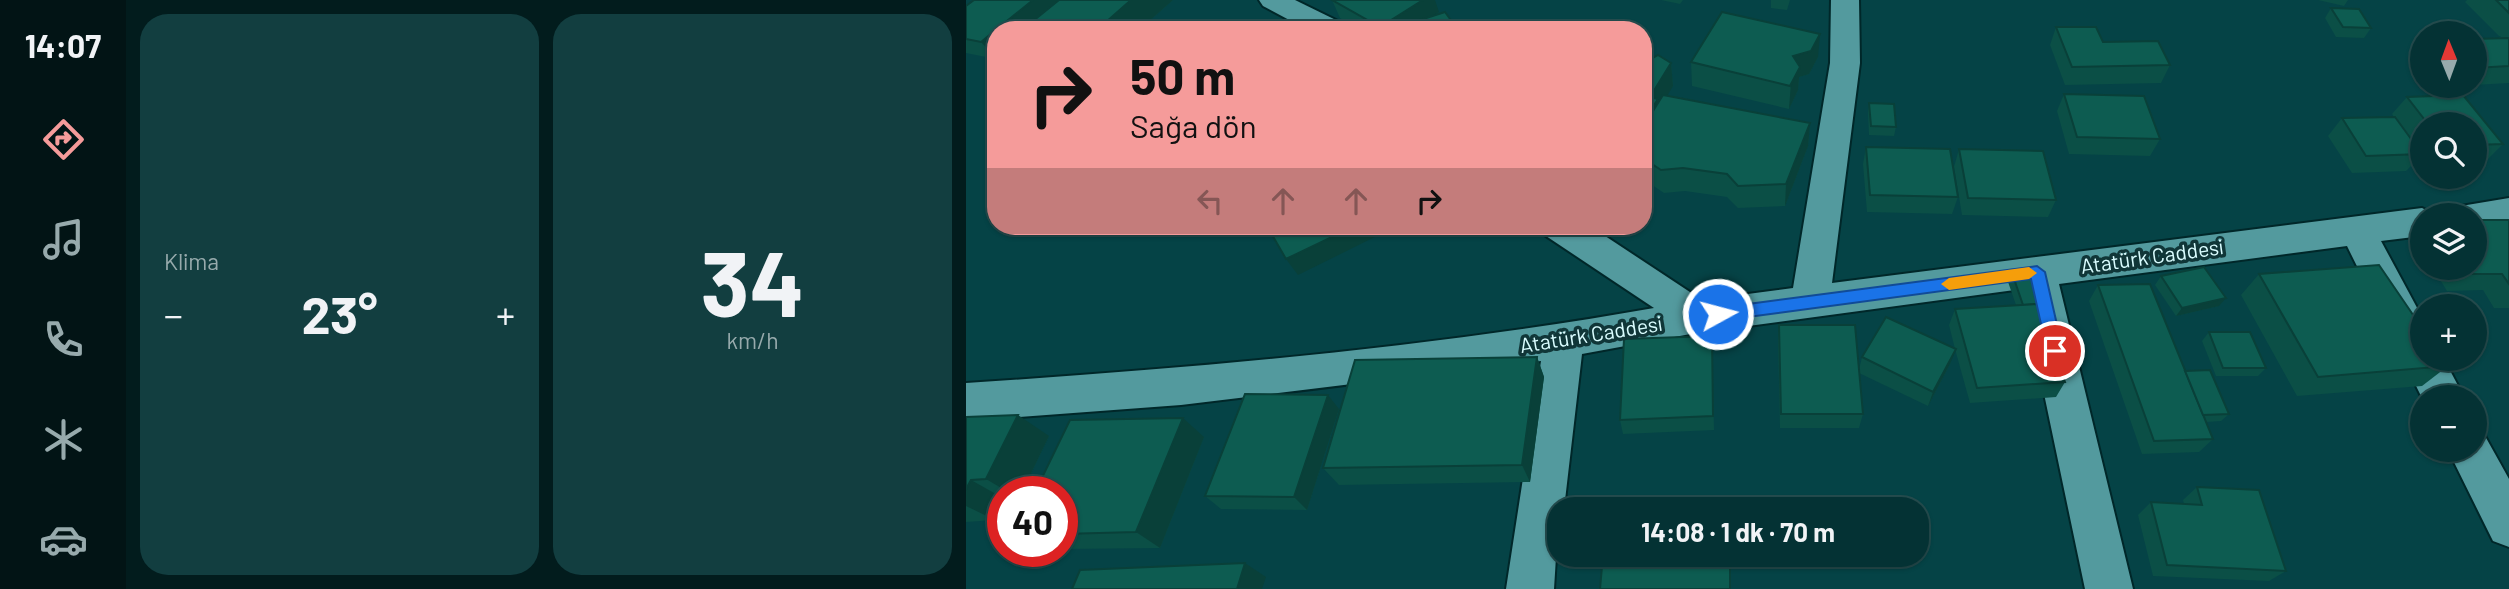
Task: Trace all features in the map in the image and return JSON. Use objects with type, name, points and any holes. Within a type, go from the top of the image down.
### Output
[{"type":"street","points":[[1273,0],[1314,21]]},
{"type":"street","points":[[1810,303],[1845,64],[1845,0]]},
{"type":"street","points":[[2487,214],[2509,211]]},
{"type":"street","name":"Atatürk Caddesi","points":[[966,402],[1181,387],[1564,341],[1696,317],[2410,223]]},
{"type":"street","points":[[2357,230],[2410,332]]},
{"type":"street","points":[[1576,235],[1696,317]]},
{"type":"street","points":[[2037,272],[2109,589]]},
{"type":"street","points":[[1530,589],[1564,341]]},
{"type":"street","points":[[2476,462],[2509,525]]},
{"type":"building","points":[[974,0],[1033,0],[1007,21],[987,21],[987,37],[981,42],[966,39],[966,6]]},
{"type":"building","points":[[1059,0],[1131,0],[1107,21],[1033,21]]},
{"type":"building","points":[[1332,0],[1423,0],[1390,21],[1369,21]]},
{"type":"building","points":[[2496,0],[2509,0],[2509,13]]},
{"type":"building","points":[[2331,8],[2359,9],[2371,28],[2343,27]]},
{"type":"building","points":[[1445,12],[1452,21],[1417,21]]},
{"type":"building","points":[[1722,12],[1820,34],[1811,51],[1793,56],[1800,67],[1790,86],[1691,62]]},
{"type":"building","points":[[2056,27],[2096,27],[2103,42],[2158,41],[2170,65],[2072,67]]},
{"type":"building","points":[[2509,38],[2509,66],[2487,67],[2487,39]]},
{"type":"building","points":[[1658,55],[1671,63],[1652,94],[1652,58]]},
{"type":"building","points":[[2064,94],[2144,96],[2160,139],[2077,137]]},
{"type":"building","points":[[1663,95],[1810,123],[1786,184],[1738,186],[1727,174],[1683,168],[1661,170],[1652,164],[1652,113]]},
{"type":"building","points":[[2407,97],[2465,98],[2477,112],[2419,112]]},
{"type":"building","points":[[1652,98],[1658,99],[1652,108]]},
{"type":"building","points":[[1869,103],[1894,104],[1896,127],[1871,126]]},
{"type":"building","points":[[2395,117],[2410,138],[2410,154],[2366,156],[2342,118]]},
{"type":"building","points":[[2487,124],[2503,144],[2487,145]]},
{"type":"building","points":[[1866,147],[1950,149],[1958,197],[1870,195]]},
{"type":"building","points":[[1959,149],[2043,151],[2056,200],[1968,198]]},
{"type":"building","points":[[2487,220],[2509,220],[2509,284],[2502,274],[2487,274]]},
{"type":"building","points":[[1272,235],[1336,235],[1286,259]]},
{"type":"building","points":[[2379,265],[2410,310],[2410,369],[2318,377],[2259,274]]},
{"type":"building","points":[[2204,267],[2226,298],[2182,308],[2161,276]]},
{"type":"building","points":[[2031,269],[2046,309],[2039,309],[2037,304],[2023,305],[2011,270]]},
{"type":"building","points":[[2150,284],[2213,439],[2154,441],[2098,285]]},
{"type":"building","points":[[2037,304],[2065,382],[1977,388],[1955,309]]},
{"type":"building","points":[[1886,317],[1956,349],[1933,392],[1862,357]]},
{"type":"building","points":[[1779,325],[1855,325],[1863,414],[1781,414]]},
{"type":"building","points":[[2209,332],[2250,332],[2266,368],[2223,368]]},
{"type":"building","points":[[1712,336],[1713,416],[1620,420],[1624,339]]},
{"type":"building","points":[[1537,357],[1522,465],[1323,468],[1355,360]]},
{"type":"building","points":[[2210,370],[2229,414],[2203,415],[2185,371]]},
{"type":"building","points":[[1245,394],[1328,395],[1294,497],[1205,496]]},
{"type":"building","points":[[1018,415],[986,479],[971,480],[966,489],[966,417]]},
{"type":"building","points":[[1183,418],[1136,532],[1078,534],[1078,476],[1043,476],[1070,420]]},
{"type":"building","points":[[2197,487],[2259,490],[2286,571],[2167,565],[2151,502],[2202,505]]},
{"type":"building","points":[[1245,563],[1237,589],[1072,589],[1080,570]]},
{"type":"building","points":[[1602,567],[1730,567],[1730,589],[1600,589]]},
{"type":"slow traffic","points":[[1949,284],[2029,273]]},
{"type":"route","points":[[1718,314],[2037,272],[2055,351]]}]
